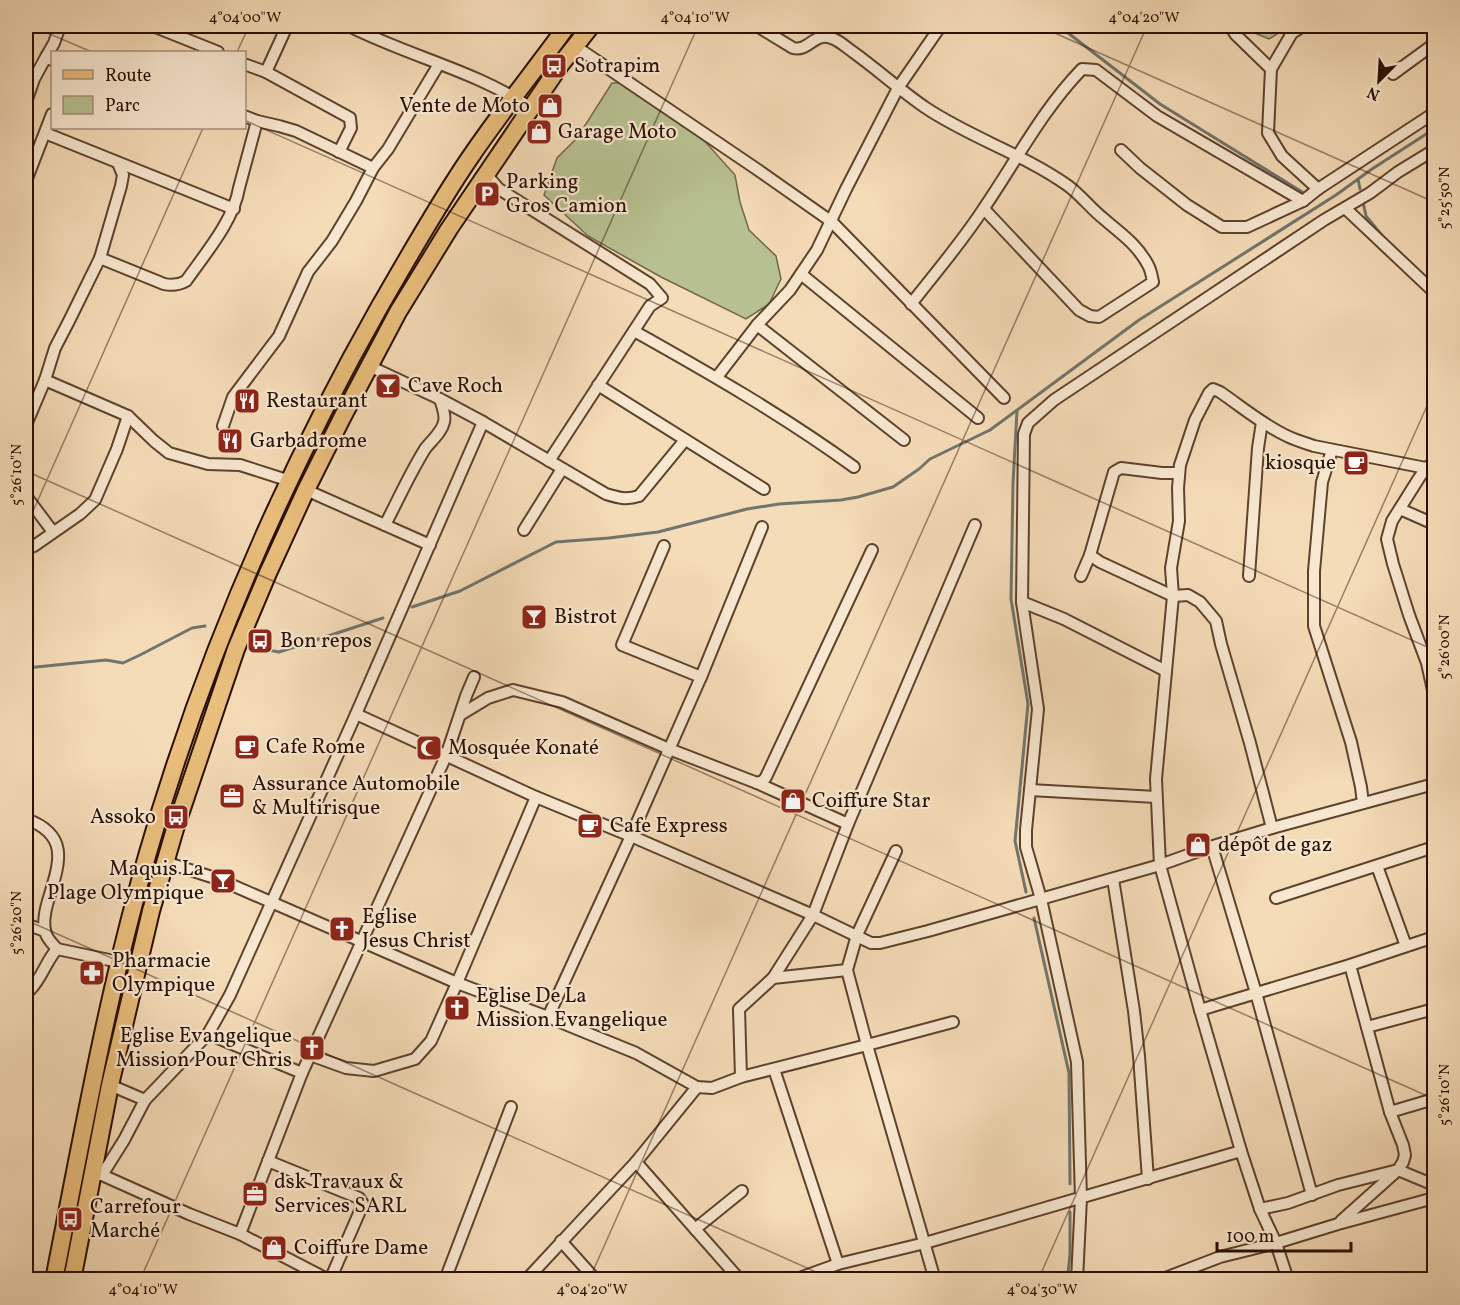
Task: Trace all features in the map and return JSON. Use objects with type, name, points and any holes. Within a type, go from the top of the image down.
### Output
[{"type":"main road","points":[[54,1280],[93,1080],[119,962],[147,856],[183,741],[219,641],[311,435],[348,362],[401,269],[470,158],[567,26]]},
{"type":"main road","points":[[72,1280],[97,1175],[110,1085],[151,911],[202,745],[236,649],[306,490],[398,312],[486,174],[561,64],[591,26]]},
{"type":"street","points":[[51,51],[60,26]]},
{"type":"street","points":[[153,26],[216,51]]},
{"type":"street","points":[[266,72],[287,26]]},
{"type":"street","points":[[349,26],[515,97],[531,108]]},
{"type":"street","points":[[761,26],[798,50],[824,36],[834,39],[870,64],[898,88],[947,121],[1017,156],[1066,184],[1102,218],[1130,240],[1149,266],[1153,282],[1099,317],[1090,316],[1079,310],[984,209]]},
{"type":"street","points":[[824,36],[828,26]]},
{"type":"street","points":[[1230,26],[1236,35],[1271,69]]},
{"type":"street","points":[[1303,26],[1292,33],[1271,69],[1268,134],[1282,156],[1318,189]]},
{"type":"street","points":[[717,378],[757,325],[790,290],[817,250],[898,88],[940,27]]},
{"type":"street","points":[[1393,74],[1434,44]]},
{"type":"street","points":[[575,46],[832,222],[1004,398]]},
{"type":"street","points":[[26,102],[34,79],[49,58]]},
{"type":"street","points":[[223,426],[233,397],[279,336],[308,272],[332,241],[373,168],[388,149],[439,63]]},
{"type":"street","points":[[246,65],[266,72],[350,118],[351,128],[339,152]]},
{"type":"street","points":[[911,304],[984,209],[1066,85],[1082,69],[1096,70],[1157,116],[1303,201]]},
{"type":"street","points":[[1121,150],[1186,205],[1222,227],[1246,227],[1303,201],[1434,113]]},
{"type":"street","points":[[26,181],[51,117]]},
{"type":"street","points":[[246,117],[257,122],[296,131],[373,168]]},
{"type":"street","points":[[100,258],[164,284],[181,284],[186,281],[234,209],[257,122]]},
{"type":"street","points":[[45,134],[234,209]]},
{"type":"street","points":[[1077,1280],[1081,1198],[1077,1062],[1041,899],[1026,847],[1038,709],[1022,602],[1024,434],[1028,423],[1054,400],[1324,220],[1370,193],[1398,172],[1434,150]]},
{"type":"street","points":[[26,425],[45,380],[55,348],[100,258],[122,186],[123,175],[118,163]]},
{"type":"street","points":[[486,174],[499,189],[650,284],[662,298],[650,306],[549,461]]},
{"type":"street","points":[[1345,208],[1434,292]]},
{"type":"street","points":[[801,274],[978,418]]},
{"type":"street","points":[[757,325],[904,440]]},
{"type":"street","points":[[634,331],[717,378],[819,441],[855,467]]},
{"type":"street","points":[[369,366],[440,399],[606,494],[619,498],[629,499],[639,496],[685,441]]},
{"type":"street","points":[[45,380],[128,416],[169,453],[208,464],[240,465],[290,481]]},
{"type":"street","points":[[598,385],[764,489]]},
{"type":"street","points":[[1288,1280],[1276,1243],[1260,1209],[1241,1151],[1160,865],[1156,779],[1173,596],[1171,568],[1179,521],[1179,473],[1195,420],[1211,390],[1220,392],[1262,422],[1314,451],[1332,450],[1430,466]]},
{"type":"street","points":[[385,525],[425,449],[442,429],[444,414],[440,399]]},
{"type":"street","points":[[26,549],[34,546],[80,514],[95,500],[117,449],[128,416]]},
{"type":"street","points":[[268,1161],[359,1198],[363,1204],[329,1280],[240,1234],[97,1175],[124,1140],[145,1100],[208,1034],[230,995],[483,422]]},
{"type":"street","points":[[1249,576],[1262,422]]},
{"type":"street","points":[[1332,450],[1322,482],[1314,571],[1314,626],[1351,742],[1363,803]]},
{"type":"street","points":[[1430,466],[1419,478],[1389,528],[1387,544],[1427,663],[1434,695]]},
{"type":"street","points":[[1081,576],[1090,555],[1114,472],[1121,468],[1179,473]]},
{"type":"street","points":[[524,530],[562,469]]},
{"type":"street","points":[[306,490],[430,546]]},
{"type":"street","points":[[26,496],[53,532]]},
{"type":"street","points":[[1400,509],[1434,524]]},
{"type":"street","points":[[741,1077],[739,1009],[773,978],[813,915],[848,824],[975,525]]},
{"type":"street","points":[[548,1017],[632,836],[762,528]]},
{"type":"street","points":[[664,546],[622,645],[701,677]]},
{"type":"street","points":[[757,783],[766,777],[872,550]]},
{"type":"street","points":[[1090,555],[1100,562],[1173,596],[1188,595],[1200,602],[1216,621],[1272,828]]},
{"type":"street","points":[[1022,602],[1064,619],[1166,671]]},
{"type":"street","points":[[240,1234],[302,1073],[446,756],[474,677]]},
{"type":"street","points":[[460,715],[488,698],[513,690],[562,702],[669,749],[757,783],[848,824]]},
{"type":"street","points":[[356,714],[536,798],[632,836],[813,915],[871,943],[880,943],[928,931],[1113,879],[1272,828],[1434,784]]},
{"type":"street","points":[[1030,790],[1156,797]]},
{"type":"street","points":[[310,1055],[346,1068],[374,1071],[415,1059],[431,1041],[536,798]]},
{"type":"street","points":[[26,819],[48,831],[56,842],[59,858],[45,913],[46,936],[57,948],[119,962]]},
{"type":"street","points":[[1210,847],[1214,853],[1256,993],[1312,1195]]},
{"type":"street","points":[[1276,898],[1434,847]]},
{"type":"street","points":[[896,851],[857,935],[847,970],[935,1280]]},
{"type":"street","points":[[165,862],[218,879],[458,983],[636,1053],[697,1087],[712,1088],[741,1077],[953,1022]]},
{"type":"street","points":[[1377,866],[1406,946]]},
{"type":"street","points":[[1113,879],[1134,1011],[1148,1179]]},
{"type":"street","points":[[26,924],[45,931]]},
{"type":"street","points":[[1200,1010],[1434,937]]},
{"type":"street","points":[[26,990],[30,990],[37,983],[57,948]]},
{"type":"street","points":[[1338,1224],[1398,1170],[1405,1155],[1390,1112],[1350,965]]},
{"type":"street","points":[[773,978],[847,970]]},
{"type":"street","points":[[1367,1027],[1434,1009]]},
{"type":"street","points":[[208,1034],[302,1073]]},
{"type":"street","points":[[774,1069],[838,1264]]},
{"type":"street","points":[[110,1085],[145,1100]]},
{"type":"street","points":[[526,1280],[636,1162],[697,1087]]},
{"type":"street","points":[[1390,1112],[1434,1099]]},
{"type":"street","points":[[445,1280],[511,1107]]},
{"type":"street","points":[[795,1280],[838,1264],[925,1243],[1241,1151]]},
{"type":"street","points":[[636,1162],[740,1280]]},
{"type":"street","points":[[1260,1209],[1288,1203],[1338,1185],[1398,1170],[1434,1185]]},
{"type":"street","points":[[695,1229],[742,1191]]},
{"type":"street","points":[[1160,1280],[1220,1257],[1434,1198]]},
{"type":"street","points":[[561,1242],[596,1280]]},
{"type":"green space","points":[[1251,26],[1290,26],[1269,39],[1252,32]]},
{"type":"green space","points":[[612,83],[629,83],[701,137],[735,175],[740,202],[749,230],[776,256],[781,279],[769,304],[746,319],[661,277],[588,236],[544,195],[557,158],[577,138]]},
{"type":"waterway","points":[[1059,26],[1160,104],[1307,195]]},
{"type":"waterway","points":[[412,607],[460,591],[556,542],[658,532],[747,509],[779,504],[841,500],[893,487],[930,459],[990,430],[1139,320],[1336,195],[1434,129]]},
{"type":"waterway","points":[[1358,179],[1360,189]]},
{"type":"waterway","points":[[1363,202],[1366,216],[1385,239]]},
{"type":"waterway","points":[[1017,411],[1011,599],[1028,704],[1015,841],[1026,892]]},
{"type":"waterway","points":[[256,648],[279,652],[383,618]]},
{"type":"waterway","points":[[26,668],[106,660],[123,663],[192,628],[205,626]]},
{"type":"waterway","points":[[1034,918],[1069,1073],[1070,1184]]},
{"type":"waterway","points":[[1068,1274],[1070,1212]]},
{"type":"place","name":"Sotrapim","points":[[554,66]]},
{"type":"place","name":"Vente de Moto","points":[[550,106]]},
{"type":"place","name":"Garage Moto","points":[[539,132]]},
{"type":"place","name":"Parking Gros Camion","points":[[487,194]]},
{"type":"place","name":"Cave Roch","points":[[388,386]]},
{"type":"place","name":"Restaurant","points":[[247,401]]},
{"type":"place","name":"Garbadrome","points":[[230,441]]},
{"type":"place","name":"kiosque","points":[[1356,463]]},
{"type":"place","name":"Bistrot","points":[[534,617]]},
{"type":"place","name":"Bon repos","points":[[260,641]]},
{"type":"place","name":"Cafe Rome","points":[[247,747]]},
{"type":"place","name":"Mosquée Konaté","points":[[429,748]]},
{"type":"place","name":"Assurance Automobile & Multirisque","points":[[232,796]]},
{"type":"place","name":"Coiffure Star","points":[[793,801]]},
{"type":"place","name":"Assoko","points":[[176,817]]},
{"type":"place","name":"Cafe Express","points":[[590,826]]},
{"type":"place","name":"dépôt de gaz","points":[[1198,845]]},
{"type":"place","name":"Maquis La Plage Olympique","points":[[223,881]]},
{"type":"place","name":"Eglise Jesus Christ","points":[[342,929]]},
{"type":"place","name":"Pharmacie Olympique","points":[[92,973]]},
{"type":"place","name":"Eglise De La Mission Evangelique","points":[[457,1008]]},
{"type":"place","name":"Eglise Evangelique Mission Pour Chris","points":[[312,1048]]},
{"type":"place","name":"dsk Travaux & Services SARL","points":[[255,1194]]},
{"type":"place","name":"Carrefour Marché","points":[[70,1219]]},
{"type":"place","name":"Coiffure Dame","points":[[274,1248]]}]
